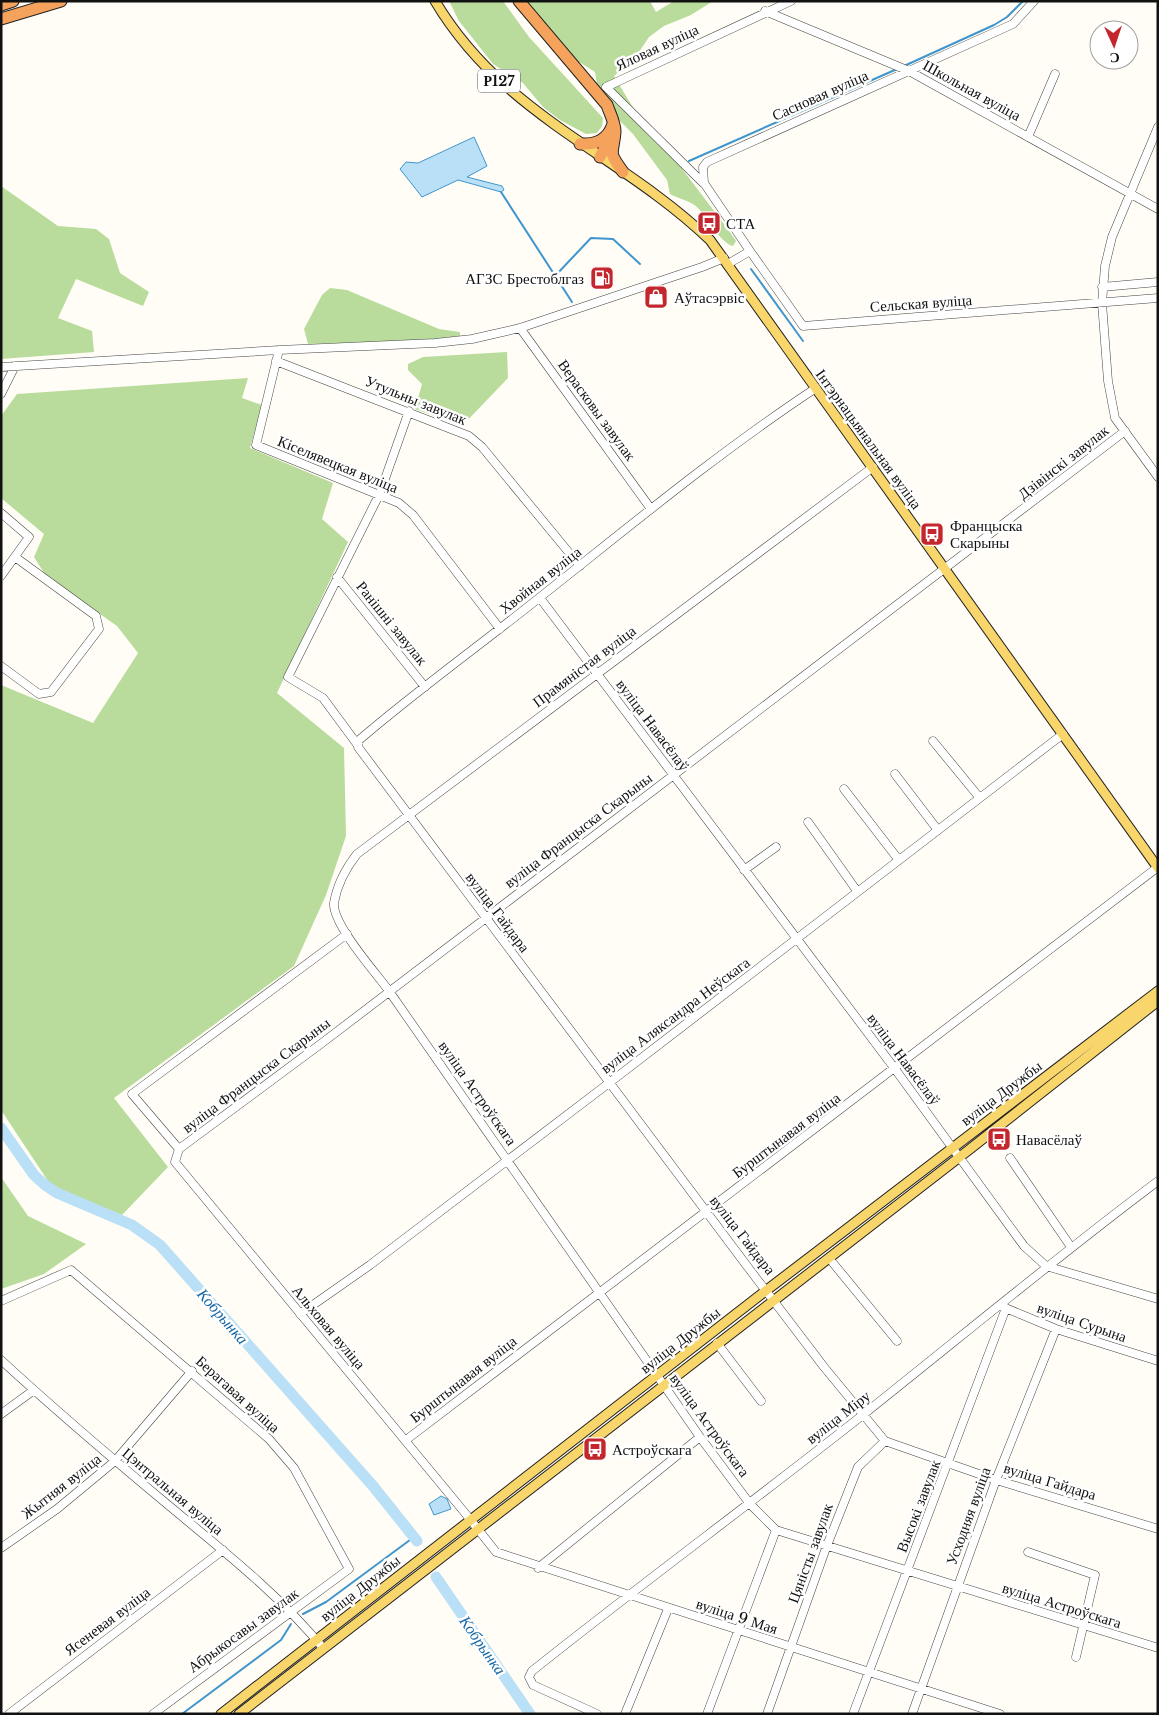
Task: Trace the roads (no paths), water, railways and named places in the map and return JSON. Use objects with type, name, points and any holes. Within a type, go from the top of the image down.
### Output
[{"type":"highway","points":[[1,5],[13,1]]},
{"type":"highway","points":[[1,20],[61,1]]},
{"type":"highway","points":[[519,1],[606,105],[614,122],[613,131],[600,156]]},
{"type":"highway","points":[[580,144],[593,145],[610,134],[614,122]]},
{"type":"highway","name":"Р127","points":[[614,122],[615,132],[611,147],[613,158],[623,172]]},
{"type":"main road","name":"Р127","points":[[435,1],[456,35],[490,73],[550,123],[623,172]]},
{"type":"main road","name":"Інтэрнацыянальная вуліца","points":[[623,172],[670,206],[706,236],[726,261],[1158,867]]},
{"type":"main road","name":"вуліца Дружбы","points":[[221,1714],[470,1519],[712,1334],[767,1289],[822,1249],[1003,1108],[1158,991]]},
{"type":"main road","name":"вуліца Дружбы","points":[[238,1714],[960,1157],[1158,1001]]},
{"type":"main road","points":[[960,1157],[961,1146],[987,1125],[1003,1108]]},
{"type":"main road","points":[[904,1199],[921,1182],[952,1157],[953,1147]]},
{"type":"main road","points":[[774,1299],[775,1290],[822,1249]]},
{"type":"main road","points":[[720,1341],[738,1322],[767,1300],[767,1289]]},
{"type":"main road","points":[[664,1385],[666,1375],[712,1334]]},
{"type":"main road","points":[[609,1427],[656,1386],[658,1375]]},
{"type":"main road","points":[[477,1528],[478,1519],[502,1500],[526,1477]]},
{"type":"main road","points":[[428,1566],[444,1549],[468,1531],[470,1519]]},
{"type":"main road","points":[[273,1687],[288,1671],[314,1651],[317,1644],[316,1639]]},
{"type":"street","name":"Яловая вуліца","points":[[704,183],[606,86],[791,1]]},
{"type":"street","name":"Сасновая вуліца","points":[[704,183],[703,168],[707,162],[715,157],[1013,24],[1034,1]]},
{"type":"street","name":"Школьная вуліца","points":[[765,12],[909,71],[1158,209]]},
{"type":"street","points":[[1028,136],[1055,74]]},
{"type":"street","points":[[1158,127],[1112,237],[1102,287],[1108,381],[1115,418],[1158,476]]},
{"type":"street","points":[[1,367],[279,350],[435,343],[472,339],[520,328],[702,267],[726,261],[750,251],[704,183]]},
{"type":"street","name":"Сельская вуліца","points":[[750,251],[803,326],[1158,298]]},
{"type":"street","points":[[1102,287],[1158,282]]},
{"type":"street","name":"Верасковы завулак","points":[[520,328],[651,508]]},
{"type":"street","points":[[276,361],[279,350]]},
{"type":"street","name":"Утульны завулак","points":[[276,361],[409,411],[468,436],[482,447],[580,566]]},
{"type":"street","name":"Кіселявецкая вуліца","points":[[276,361],[256,445],[380,493],[399,503],[413,516],[500,629]]},
{"type":"street","points":[[1,394],[15,366]]},
{"type":"street","name":"Хвойная вуліца","points":[[357,744],[385,717],[540,598],[651,508],[816,388]]},
{"type":"street","points":[[408,816],[323,698],[288,677],[380,493],[409,411]]},
{"type":"street","name":"Дзівінскі завулак","points":[[946,569],[1125,431]]},
{"type":"street","name":"Прамяністая вуліца","points":[[334,904],[345,870],[356,854],[873,467]]},
{"type":"street","points":[[1,513],[29,537],[1,576]]},
{"type":"street","points":[[1,666],[39,694],[51,692],[99,629],[96,616],[15,557]]},
{"type":"street","name":"вуліца Францыска Скарыны","points":[[179,1149],[946,569]]},
{"type":"street","name":"Ранішні завулак","points":[[338,577],[425,687]]},
{"type":"street","name":"вуліца Навасёлаў","points":[[540,598],[895,1069],[1024,1246],[1046,1266],[1156,1296]]},
{"type":"street","name":"вуліца Аляксандра Неўскага","points":[[300,1314],[370,1265],[1063,734]]},
{"type":"street","points":[[933,741],[979,797]]},
{"type":"street","points":[[895,774],[937,829]]},
{"type":"street","points":[[844,789],[898,859]]},
{"type":"street","name":"вуліца Гайдара","points":[[408,816],[774,1299],[863,1415],[886,1441],[996,1480],[1158,1528]]},
{"type":"street","points":[[808,822],[857,891]]},
{"type":"street","points":[[744,870],[776,847]]},
{"type":"street","name":"Бурштынавая вуліца","points":[[406,1440],[599,1291],[708,1212],[895,1069],[955,1020],[1158,867]]},
{"type":"street","name":"вуліца Астроўскага","points":[[334,904],[338,921],[507,1159],[700,1437],[750,1504],[776,1530],[826,1548],[1158,1648]]},
{"type":"street","points":[[179,1149],[132,1094],[347,934]]},
{"type":"street","name":"Альховая вуліца","points":[[179,1149],[175,1162],[470,1519]]},
{"type":"street","points":[[1010,1158],[1071,1247]]},
{"type":"street","name":"вуліца Міру","points":[[598,1714],[533,1685],[529,1677],[532,1671],[626,1596],[750,1504],[1003,1306],[1046,1266],[1158,1181]]},
{"type":"street","points":[[833,1263],[897,1341]]},
{"type":"street","name":"Берагавая вуліца","points":[[1,1301],[70,1270],[192,1371],[269,1439],[294,1468],[349,1569]]},
{"type":"street","name":"вуліца Сурына","points":[[1003,1306],[1056,1329],[1158,1361]]},
{"type":"street","name":"Высокі завулак","points":[[853,1714],[949,1463],[1003,1306]]},
{"type":"street","name":"Усходняя вуліца","points":[[912,1714],[996,1480],[1056,1329]]},
{"type":"street","points":[[720,1341],[761,1401]]},
{"type":"street","name":"Цэнтральная вуліца","points":[[1,1360],[115,1461],[223,1550],[291,1612],[323,1648]]},
{"type":"street","name":"Жытняя вуліца","points":[[1,1548],[57,1509],[115,1461],[192,1371]]},
{"type":"street","points":[[1,1414],[34,1390]]},
{"type":"street","points":[[538,1568],[700,1437]]},
{"type":"street","name":"Цяністы завулак","points":[[767,1714],[826,1548],[858,1467],[886,1441]]},
{"type":"street","points":[[470,1519],[477,1528]]},
{"type":"street","name":"вуліца 9 Мая","points":[[477,1528],[496,1552],[538,1568],[1000,1714]]},
{"type":"street","points":[[707,1714],[776,1530]]},
{"type":"street","name":"Ясеневая вуліца","points":[[9,1714],[223,1550]]},
{"type":"street","points":[[1028,1552],[1095,1575],[1076,1657]]},
{"type":"street","name":"Абрыкосавы завулак","points":[[153,1714],[349,1569]]},
{"type":"street","points":[[625,1714],[668,1608]]},
{"type":"water","points":[[474,137],[487,166],[467,177],[502,186],[504,190],[501,192],[458,180],[422,197],[400,169],[406,162],[418,163]]},
{"type":"water","points":[[441,1496],[447,1499],[451,1509],[434,1515],[429,1504]]},
{"type":"waterway","points":[[904,66],[994,25],[1007,17],[1023,1]]},
{"type":"waterway","points":[[689,161],[897,69]]},
{"type":"waterway","points":[[501,192],[572,302]]},
{"type":"waterway","points":[[555,276],[591,238],[613,239],[640,264]]},
{"type":"waterway","points":[[751,269],[803,341]]},
{"type":"waterway","name":"Кобрынка","points":[[1,1128],[34,1175],[45,1185],[57,1193],[132,1225],[160,1245],[373,1486],[417,1541]]},
{"type":"waterway","points":[[303,1614],[326,1602],[414,1537]]},
{"type":"waterway","name":"Кобрынка","points":[[436,1577],[530,1714]]},
{"type":"waterway","points":[[182,1714],[281,1640],[291,1624]]},
{"type":"place","name":"СТА","points":[[709,223]]},
{"type":"place","name":"АГЗС Брестоблгаз","points":[[602,278]]},
{"type":"place","name":"Аўтасэрвіс","points":[[656,297]]},
{"type":"place","name":"Францыска Скарыны","points":[[932,534]]},
{"type":"place","name":"Навасёлаў","points":[[999,1139]]},
{"type":"place","name":"Астроўскага","points":[[595,1449]]}]
